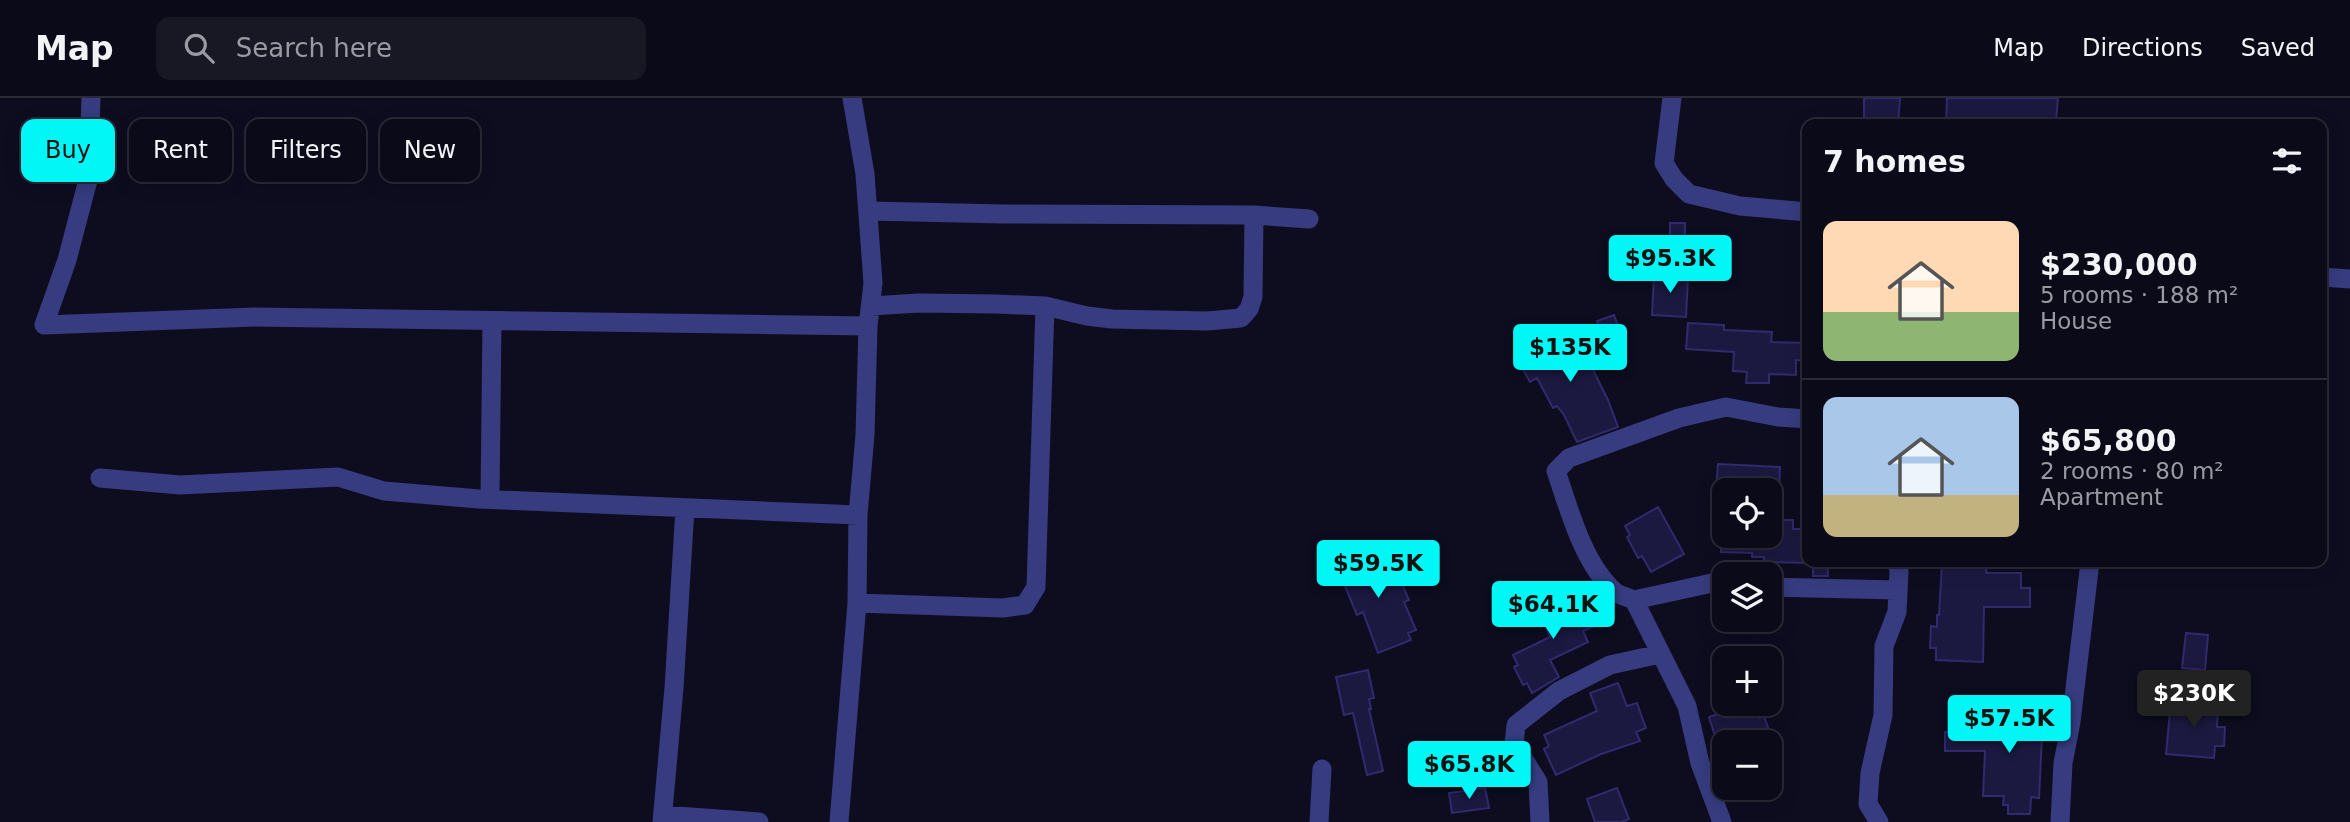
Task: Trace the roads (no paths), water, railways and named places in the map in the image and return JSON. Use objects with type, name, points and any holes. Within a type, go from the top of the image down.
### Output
[{"type":"street","points":[[91,98],[88,180],[67,260],[44,326],[254,317],[868,326]]},
{"type":"street","points":[[839,822],[858,603],[858,514],[865,435],[868,326],[873,283],[869,211],[852,98]]},
{"type":"street","points":[[1672,98],[1664,163],[1674,179],[1689,194],[1740,206],[1802,211]]},
{"type":"street","points":[[869,211],[1254,215],[1309,219]]},
{"type":"street","points":[[871,306],[919,303],[1045,306],[1112,319],[1207,321],[1241,318],[1249,309],[1253,297],[1254,215]]},
{"type":"street","points":[[2327,277],[2350,279]]},
{"type":"street","points":[[858,603],[1003,608],[1025,605],[1036,587],[1045,306]]},
{"type":"street","points":[[490,499],[492,321]]},
{"type":"street","points":[[1712,583],[1634,600],[1616,593],[1578,536],[1556,471],[1569,458],[1679,418],[1726,407],[1778,418],[1802,419]]},
{"type":"street","points":[[100,478],[180,485],[338,477],[384,491],[490,499],[858,514]]},
{"type":"street","points":[[685,508],[663,819],[759,822]]},
{"type":"street","points":[[1879,822],[1868,804],[1870,773],[1883,715],[1884,646],[1897,612],[1897,567]]},
{"type":"street","points":[[2060,822],[2063,763],[2071,722],[2089,567]]},
{"type":"street","points":[[1782,587],[1898,590]]},
{"type":"street","points":[[1634,600],[1687,706],[1700,762],[1722,822]]},
{"type":"street","points":[[1540,822],[1538,782],[1514,744],[1516,725],[1559,691],[1610,665],[1660,654]]},
{"type":"street","points":[[1319,822],[1322,768]]}]
